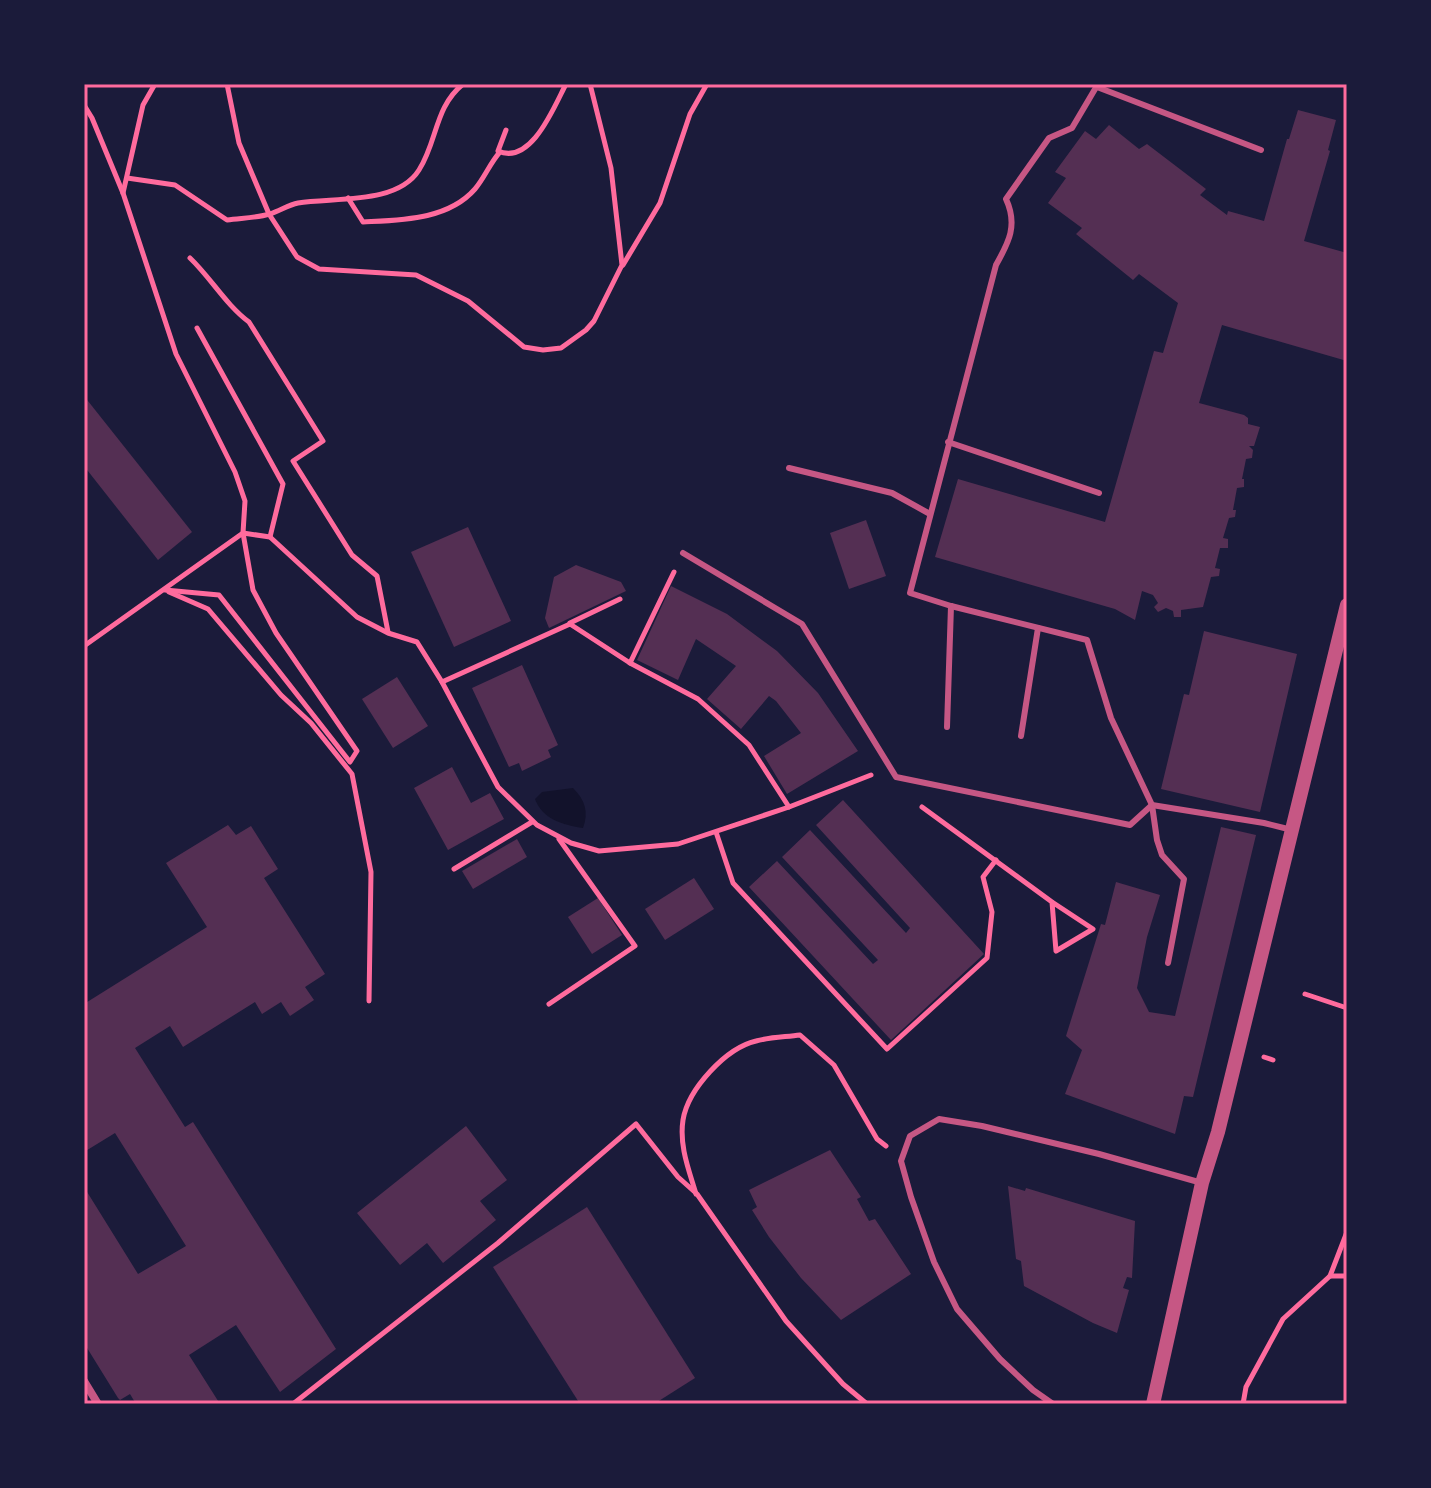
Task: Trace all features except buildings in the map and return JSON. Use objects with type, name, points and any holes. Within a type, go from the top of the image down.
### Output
[{"type":"street","points":[[1153,1404],[1202,1183],[1218,1132],[1292,830],[1342,645],[1347,605]]},
{"type":"street","points":[[84,1381],[98,1404]]},
{"type":"lane","points":[[1168,963],[1184,879],[1162,855],[1152,805],[1111,718],[1087,640],[910,593],[996,265],[1013,227],[1012,212],[1006,199],[1049,138],[1072,128],[1098,85],[1261,150]]},
{"type":"lane","points":[[948,442],[1099,493]]},
{"type":"lane","points":[[789,468],[892,493],[930,514]]},
{"type":"lane","points":[[683,553],[802,624],[896,777],[1130,825],[1152,805]]},
{"type":"lane","points":[[947,727],[951,606]]},
{"type":"lane","points":[[1021,736],[1038,628]]},
{"type":"lane","points":[[1152,805],[1292,830]]},
{"type":"lane","points":[[1053,1404],[1000,1359],[957,1309],[934,1262],[901,1161],[910,1136],[939,1119],[1085,1151],[1202,1183]]},
{"type":"path","points":[[123,193],[143,105],[155,84]]},
{"type":"path","points":[[227,84],[239,143],[269,214],[297,257],[319,269],[416,275],[468,301],[524,347],[533,350],[561,348],[594,321],[622,265],[660,203],[690,114],[707,84]]},
{"type":"path","points":[[127,178],[175,185],[227,220],[269,214],[295,203],[392,192],[412,179],[420,169],[435,136],[443,106],[463,84]]},
{"type":"path","points":[[500,152],[520,152],[534,140],[566,84]]},
{"type":"path","points":[[590,84],[611,168],[622,265]]},
{"type":"path","points":[[84,105],[123,193],[176,354],[245,501],[243,533],[253,590],[276,633],[357,751],[350,762],[219,595],[165,590]]},
{"type":"path","points":[[500,152],[498,146],[506,130]]},
{"type":"path","points":[[348,198],[363,222],[422,218],[456,204],[474,191],[500,152]]},
{"type":"path","points":[[190,258],[235,312],[249,322],[323,441],[293,461],[352,555],[377,576],[388,633]]},
{"type":"path","points":[[197,328],[283,484],[270,537]]},
{"type":"path","points":[[84,646],[243,533],[270,537],[357,617],[388,633],[417,642],[498,787],[533,821],[556,835],[599,851],[678,844],[873,775],[896,777],[907,796],[1093,929],[1056,951],[1052,902]]},
{"type":"path","points":[[630,663],[668,584]]},
{"type":"path","points":[[165,590],[208,609],[281,695],[311,723],[352,774],[371,872],[369,1001]]},
{"type":"path","points":[[442,682],[620,599]]},
{"type":"path","points":[[570,624],[630,663],[698,699],[749,745],[789,807]]},
{"type":"path","points":[[454,869],[533,821]]},
{"type":"path","points":[[716,832],[733,883],[887,1049],[987,958],[992,912],[983,877],[996,860]]},
{"type":"path","points":[[549,1004],[635,946],[556,835]]},
{"type":"path","points":[[1305,994],[1347,1008]]},
{"type":"path","points":[[872,1033],[878,1027]]},
{"type":"path","points":[[697,1194],[683,1154],[683,1120],[691,1098],[715,1064],[754,1041],[800,1035],[834,1065],[877,1139],[901,1161]]},
{"type":"path","points":[[1264,1057],[1273,1060]]},
{"type":"path","points":[[293,1404],[498,1243],[636,1124],[678,1177],[697,1194],[786,1321],[843,1384],[867,1404]]},
{"type":"path","points":[[1243,1404],[1246,1387],[1283,1319],[1330,1276],[1347,1232]]},
{"type":"path","points":[[1330,1276],[1347,1276]]},
{"type":"shaded area","points":[[573,788],[585,806],[583,828],[561,823],[548,816],[535,799],[542,792]]}]
